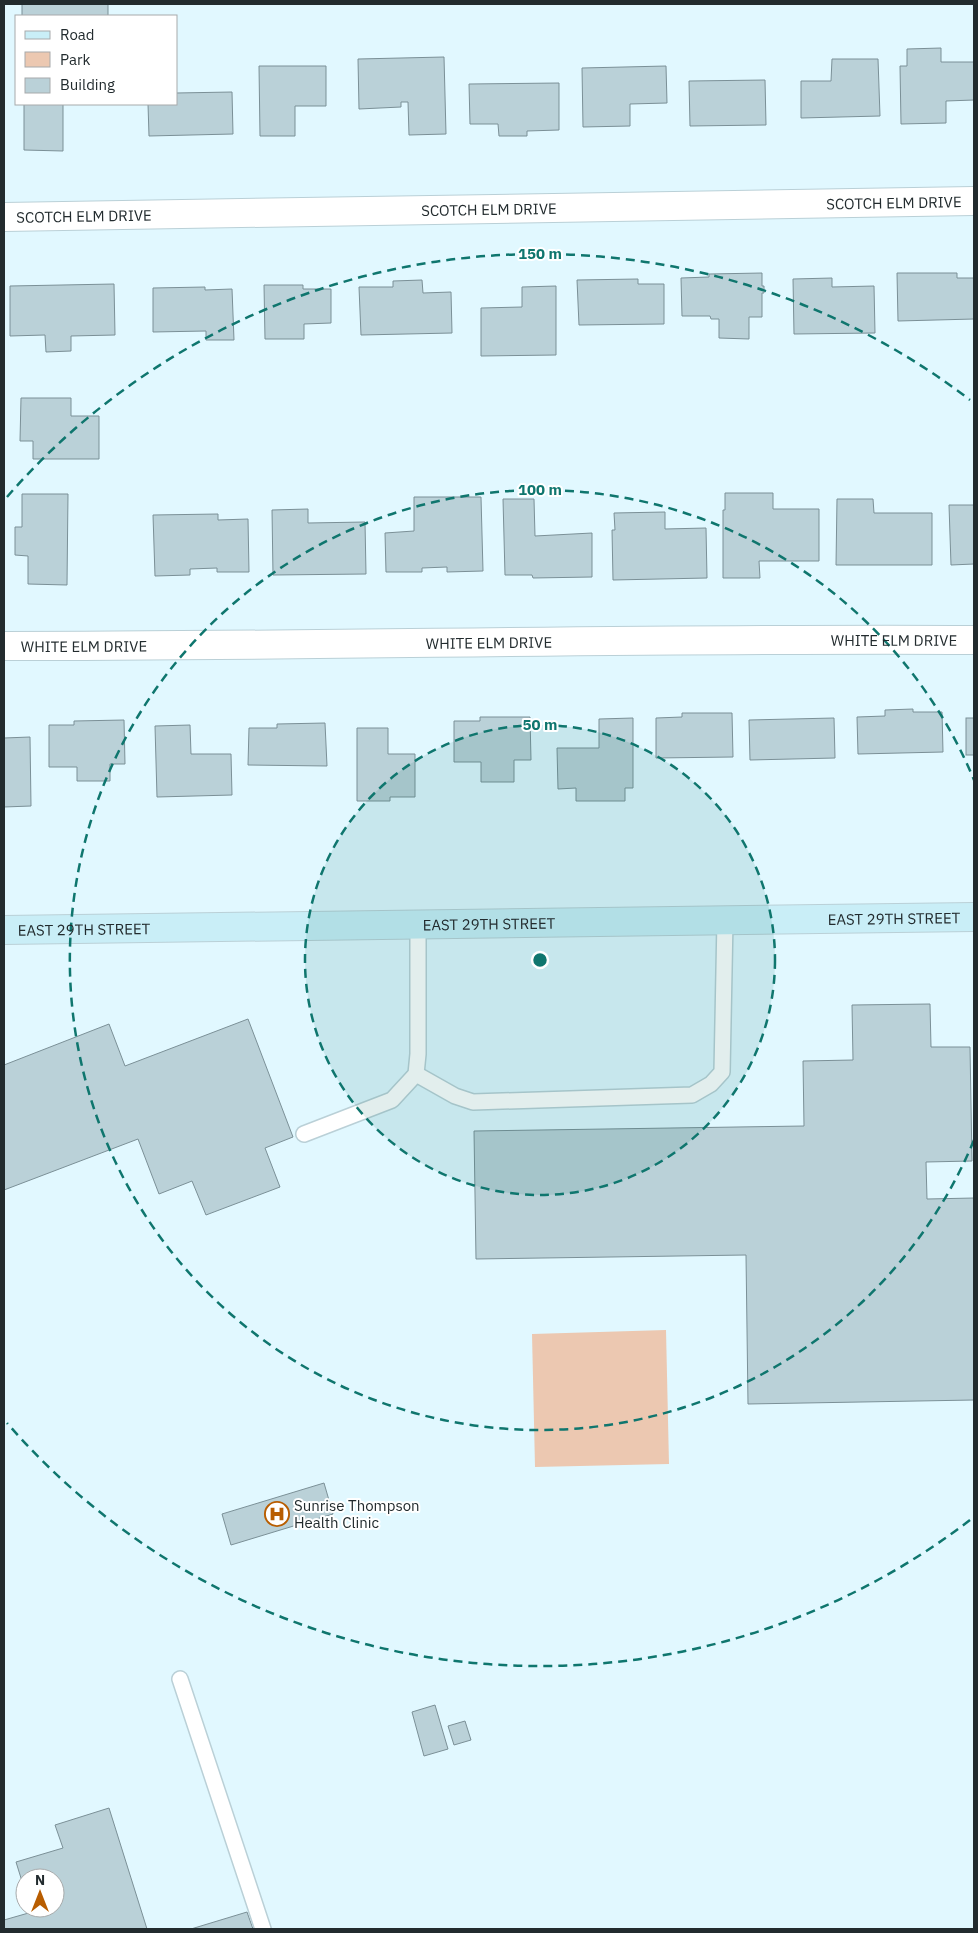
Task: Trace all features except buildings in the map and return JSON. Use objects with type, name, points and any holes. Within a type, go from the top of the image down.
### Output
[{"type":"main road","name":"EAST 29TH STREET","points":[[4,930],[974,917]]},
{"type":"street","name":"SCOTCH ELM DRIVE","points":[[4,217],[974,201]]},
{"type":"street","name":"WHITE ELM DRIVE","points":[[4,646],[254,646],[785,639],[974,640]]},
{"type":"lane","points":[[416,1074],[455,1096],[473,1102],[692,1095],[711,1084],[722,1072],[725,920]]},
{"type":"lane","points":[[304,1134],[392,1100],[416,1074],[418,1054],[418,924]]},
{"type":"lane","points":[[180,1679],[262,1929]]},
{"type":"green space","points":[[666,1330],[669,1464],[535,1467],[532,1334]]},
{"type":"place","name":"Sunrise Thompson Health Clinic","points":[[277,1514]]}]
